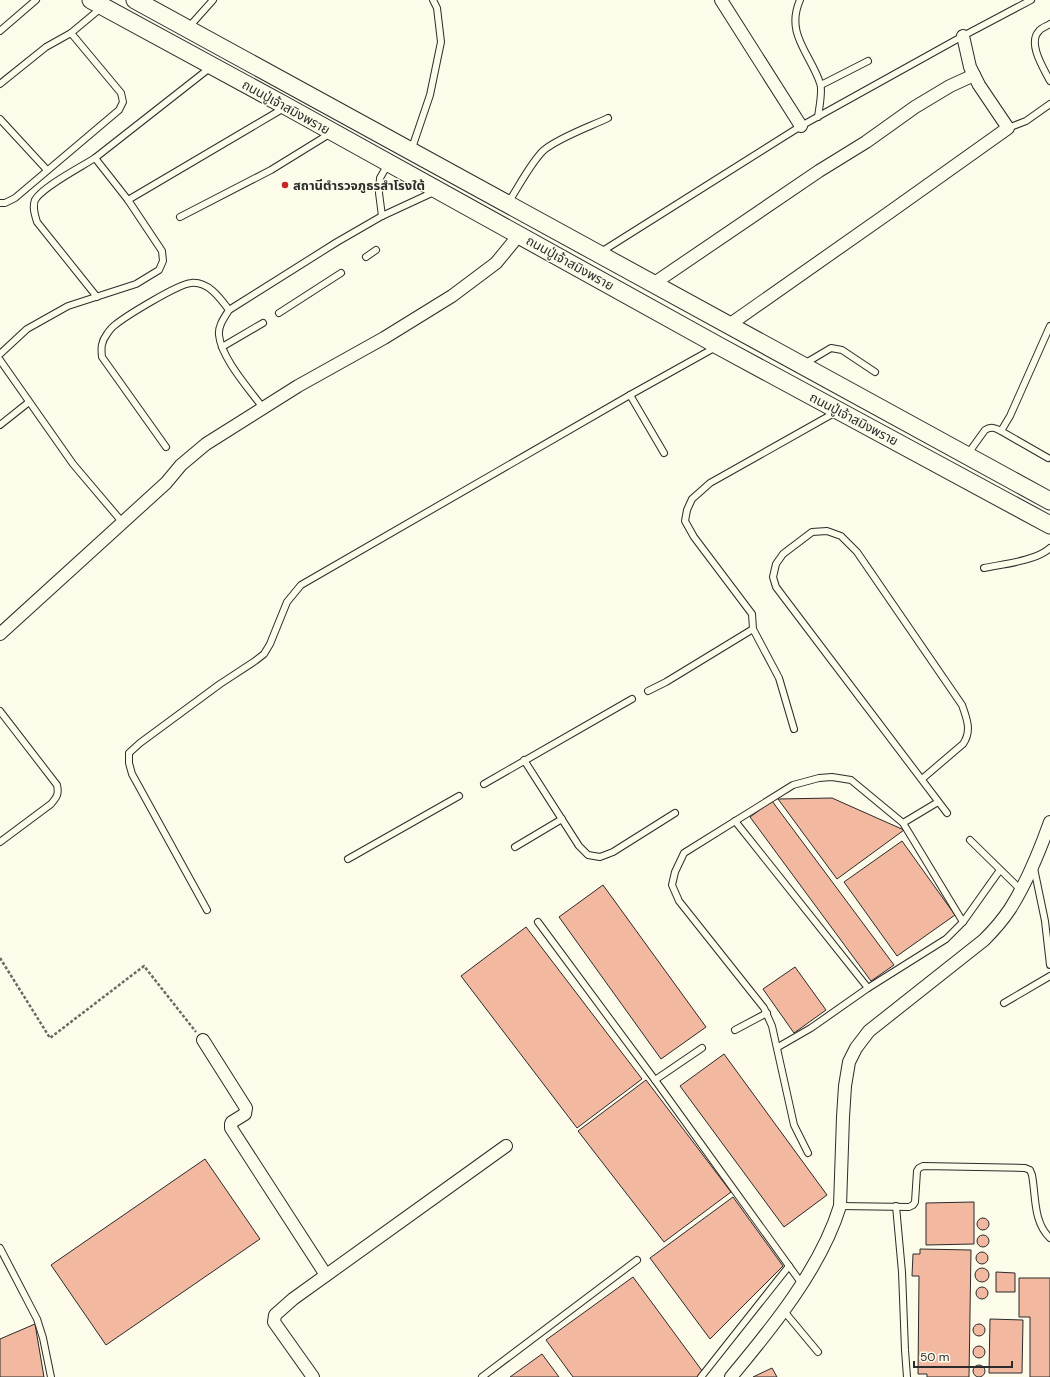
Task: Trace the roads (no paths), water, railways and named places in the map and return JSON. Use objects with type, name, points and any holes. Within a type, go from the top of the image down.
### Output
[{"type":"main road","name":"ถนนปู่เจ้าสมิงพราย","points":[[135,0],[410,152],[1050,501]]},
{"type":"main road","name":"ถนนปู่เจ้าสมิงพราย","points":[[97,3],[719,346],[1050,525]]},
{"type":"main road","points":[[330,131],[336,111]]},
{"type":"main road","points":[[519,235],[529,217]]},
{"type":"street","points":[[721,0],[801,126]]},
{"type":"street","points":[[729,325],[1008,128],[979,85],[970,67],[963,36]]},
{"type":"street","points":[[653,284],[819,171],[866,142],[915,107],[950,86],[974,75]]},
{"type":"street","points":[[0,634],[123,523],[166,483],[181,465],[206,444],[298,386],[384,338],[452,296],[496,263],[519,235]]},
{"type":"street","points":[[730,1377],[758,1345],[802,1284],[826,1242],[840,1206],[845,1086],[849,1062],[856,1048],[869,1031],[984,940],[999,924],[1010,909],[1033,864],[1050,822]]},
{"type":"street","points":[[203,1040],[246,1108],[245,1114],[232,1122],[230,1126],[326,1275]]},
{"type":"street","points":[[313,1377],[274,1322],[274,1317],[293,1299],[506,1146]]},
{"type":"lane","points":[[0,31],[36,0]]},
{"type":"lane","points":[[187,29],[213,0]]},
{"type":"lane","points":[[410,152],[430,95],[441,42],[437,8],[433,0]]},
{"type":"lane","points":[[800,0],[797,6],[795,22],[796,32],[821,85],[818,117]]},
{"type":"lane","points":[[598,254],[801,126],[1031,0]]},
{"type":"lane","points":[[0,84],[46,47],[71,33],[97,3]]},
{"type":"lane","points":[[1050,24],[1039,31],[1035,37],[1035,47],[1050,81]]},
{"type":"lane","points":[[0,203],[5,203],[15,198],[119,110],[122,102],[121,93],[71,33]]},
{"type":"lane","points":[[821,85],[868,61]]},
{"type":"lane","points":[[97,297],[37,222],[33,212],[35,201],[43,190],[94,158],[212,66]]},
{"type":"lane","points":[[1008,128],[1026,121],[1050,104]]},
{"type":"lane","points":[[128,200],[286,106]]},
{"type":"lane","points":[[507,204],[535,161],[544,150],[555,142],[608,118]]},
{"type":"lane","points":[[0,119],[47,170]]},
{"type":"lane","points":[[180,217],[271,170],[330,131]]},
{"type":"lane","points":[[0,354],[27,329],[68,306],[136,284],[159,270],[163,261],[162,251],[128,200],[94,158]]},
{"type":"lane","points":[[382,216],[379,193],[380,178],[388,164]]},
{"type":"lane","points":[[264,408],[224,354],[219,335],[222,320],[229,310],[337,242],[382,216],[437,191]]},
{"type":"lane","points":[[366,257],[376,250]]},
{"type":"lane","points":[[279,313],[340,273]]},
{"type":"lane","points":[[166,447],[102,357],[101,347],[106,334],[114,325],[169,292],[191,283],[206,286],[229,310]]},
{"type":"lane","points":[[222,347],[263,323]]},
{"type":"lane","points":[[1001,432],[1010,416],[1050,326]]},
{"type":"lane","points":[[207,910],[132,774],[129,763],[130,753],[140,743],[214,688],[264,654],[270,644],[287,602],[301,585],[630,395],[719,346]]},
{"type":"lane","points":[[803,365],[831,348],[842,350],[876,372]]},
{"type":"lane","points":[[0,360],[73,464],[123,523]]},
{"type":"lane","points":[[630,395],[664,453]]},
{"type":"lane","points":[[0,425],[29,402]]},
{"type":"lane","points":[[794,729],[779,678],[753,629],[752,614],[694,537],[685,521],[687,510],[692,499],[710,483],[839,411]]},
{"type":"lane","points":[[967,455],[985,430],[989,427],[995,428],[1048,458]]},
{"type":"lane","points":[[922,779],[963,744],[968,737],[969,725],[962,705],[857,552],[841,536],[827,531],[812,532],[783,554],[776,564],[773,577],[776,587],[947,814]]},
{"type":"lane","points":[[984,568],[1035,557],[1050,548]]},
{"type":"lane","points":[[648,691],[666,682],[753,629]]},
{"type":"lane","points":[[484,784],[632,699]]},
{"type":"lane","points":[[0,711],[57,785],[59,792],[58,797],[51,804],[0,842]]},
{"type":"lane","points":[[524,760],[579,846],[588,854],[600,857],[613,852],[675,813]]},
{"type":"lane","points":[[808,1153],[794,1125],[778,1047],[772,1026],[764,1008],[679,901],[672,885],[675,872],[684,853],[793,785],[819,778],[832,777],[851,780],[903,823],[963,922]]},
{"type":"lane","points":[[348,859],[458,796]]},
{"type":"lane","points":[[903,823],[938,802]]},
{"type":"lane","points":[[515,847],[562,819]]},
{"type":"lane","points":[[735,821],[868,988]]},
{"type":"lane","points":[[970,840],[1020,889]]},
{"type":"lane","points":[[1033,864],[1046,922],[1050,965]]},
{"type":"lane","points":[[778,1047],[811,1028],[868,988],[946,939],[963,922],[1000,870]]},
{"type":"lane","points":[[538,922],[655,1080],[802,1284]]},
{"type":"lane","points":[[1004,1003],[1050,976]]},
{"type":"lane","points":[[734,1030],[766,1013]]},
{"type":"lane","points":[[655,1080],[702,1048]]},
{"type":"lane","points":[[840,1206],[914,1205],[916,1202],[917,1171],[923,1166],[1025,1168],[1030,1170],[1032,1175],[1039,1224],[1050,1238]]},
{"type":"lane","points":[[896,1206],[902,1272],[907,1377]]},
{"type":"lane","points":[[0,1248],[37,1318],[43,1338],[51,1377]]},
{"type":"lane","points":[[482,1377],[637,1260]]},
{"type":"lane","points":[[701,1377],[790,1266]]},
{"type":"lane","points":[[783,1310],[818,1352]]},
{"type":"place","name":"สถานีตำรวจภูธรสำโรงใต้","points":[[285,185]]}]
